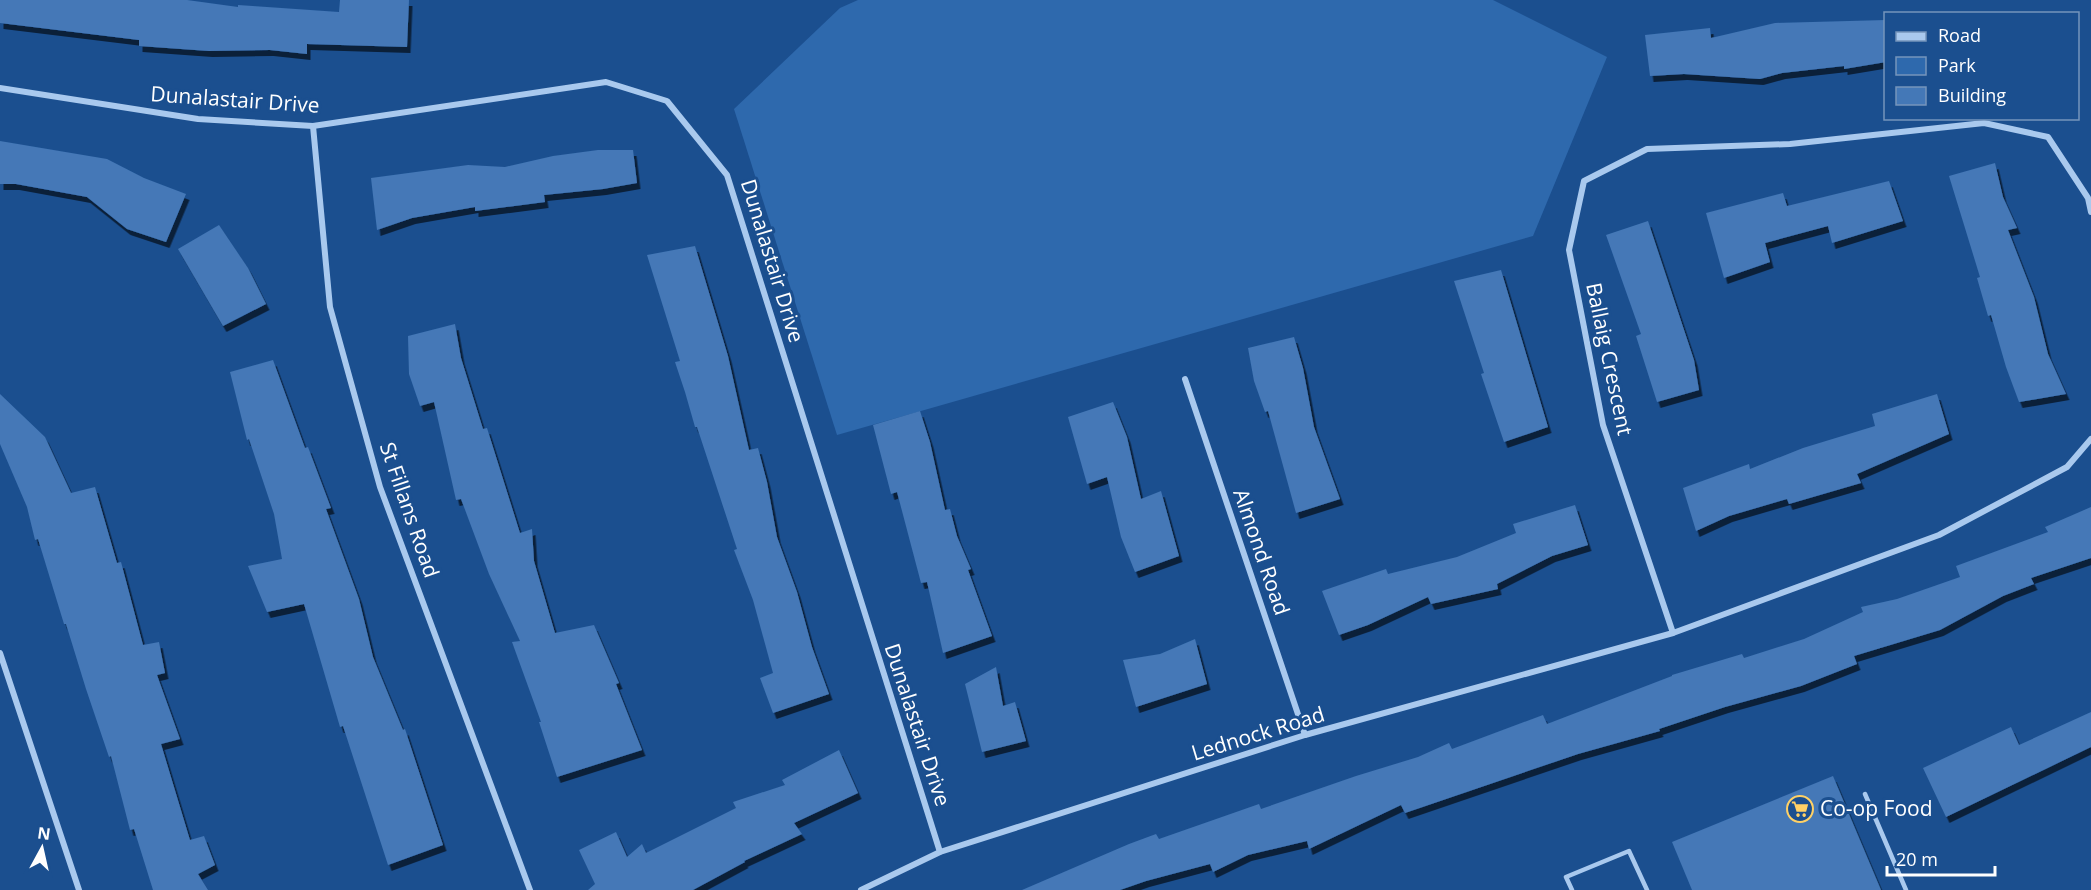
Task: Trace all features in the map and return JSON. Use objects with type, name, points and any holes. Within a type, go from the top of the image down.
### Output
[{"type":"street","name":"Dunalastair Drive","points":[[0,88],[198,119],[313,126],[606,82],[667,101],[728,175],[940,852]]},
{"type":"street","name":"Ballaig Crescent","points":[[1673,633],[1603,425],[1569,250],[1584,181],[1647,149],[1790,144],[1984,123],[2048,137],[2088,198],[2091,212]]},
{"type":"street","name":"St Fillans Road","points":[[313,126],[330,307],[380,487],[530,890]]},
{"type":"street","name":"Almond Road","points":[[1185,379],[1305,735]]},
{"type":"street","points":[[1673,633],[1939,535],[2067,467],[2091,439]]},
{"type":"street","name":"Lednock Road","points":[[861,890],[940,852],[1305,735],[1673,633]]},
{"type":"street","points":[[0,653],[79,890]]},
{"type":"lane","points":[[1865,794],[1906,890]]},
{"type":"lane","points":[[1572,890],[1566,877],[1629,851],[1647,890]]},
{"type":"green space","points":[[858,0],[1493,0],[1607,57],[1533,236],[837,435],[734,109],[840,8]]},
{"type":"building","points":[[0,0],[187,0],[238,7],[238,5],[339,12],[340,0],[409,0],[407,47],[307,44],[307,54],[270,50],[209,51],[139,46],[139,40],[0,23]]},
{"type":"building","points":[[1884,20],[1884,62],[1844,69],[1844,66],[1782,73],[1760,79],[1684,74],[1650,76],[1645,35],[1710,28],[1711,38],[1775,23]]},
{"type":"building","points":[[0,141],[107,159],[144,178],[186,194],[166,242],[127,229],[87,197],[16,184],[0,184]]},
{"type":"building","points":[[598,150],[633,150],[637,183],[544,195],[545,202],[475,211],[475,207],[412,218],[377,230],[371,178],[468,165],[505,167],[553,156]]},
{"type":"building","points":[[1995,163],[2003,197],[2017,228],[2008,230],[2034,297],[2048,354],[2066,394],[2019,402],[1991,315],[1988,316],[1977,278],[1980,277],[1949,176]]},
{"type":"building","points":[[1889,181],[1903,221],[1832,243],[1828,226],[1765,243],[1770,262],[1724,278],[1706,213],[1783,193],[1787,206]]},
{"type":"building","points":[[1648,221],[1694,360],[1699,390],[1657,402],[1636,336],[1641,334],[1606,235]]},
{"type":"building","points":[[219,225],[248,268],[266,304],[223,326],[178,249]]},
{"type":"building","points":[[695,246],[728,356],[749,450],[758,448],[777,537],[829,694],[773,713],[760,678],[773,673],[753,600],[734,550],[737,549],[675,362],[680,361],[647,255]]},
{"type":"building","points":[[1501,270],[1548,427],[1504,442],[1454,281]]},
{"type":"building","points":[[455,324],[461,358],[483,429],[487,428],[520,533],[532,529],[534,561],[555,633],[594,625],[619,683],[616,684],[642,750],[557,777],[539,722],[541,722],[512,642],[520,641],[489,574],[461,499],[456,500],[434,402],[420,406],[409,374],[408,336]]},
{"type":"building","points":[[1294,337],[1303,368],[1314,427],[1340,499],[1296,513],[1268,411],[1265,412],[1254,381],[1248,348]]},
{"type":"building","points":[[273,360],[305,448],[308,447],[331,508],[326,509],[359,599],[373,657],[403,730],[405,729],[443,845],[388,865],[343,726],[340,727],[304,604],[267,612],[248,566],[282,559],[274,514],[249,439],[247,440],[230,372]]},
{"type":"building","points":[[0,394],[45,437],[71,493],[95,487],[117,563],[121,562],[143,645],[159,642],[165,673],[157,675],[180,739],[161,744],[190,840],[204,836],[215,865],[198,874],[208,890],[153,890],[134,829],[130,830],[111,756],[109,757],[66,624],[64,624],[38,539],[35,540],[27,507],[0,444]]},
{"type":"building","points":[[1937,394],[1949,434],[1857,474],[1861,483],[1789,504],[1787,499],[1729,516],[1696,531],[1683,488],[1749,464],[1750,469],[1803,448],[1875,426],[1872,414]]},
{"type":"building","points":[[1113,402],[1127,437],[1141,499],[1161,491],[1179,556],[1135,572],[1121,537],[1107,477],[1087,484],[1068,417]]},
{"type":"building","points":[[920,411],[930,442],[945,510],[950,509],[957,536],[971,569],[968,570],[992,636],[943,653],[927,582],[921,583],[897,492],[891,494],[873,425]]},
{"type":"building","points":[[1575,505],[1588,545],[1552,556],[1497,584],[1498,589],[1431,604],[1428,597],[1368,625],[1339,635],[1322,591],[1386,569],[1388,574],[1457,557],[1516,533],[1513,524]]},
{"type":"building","points":[[2091,507],[2091,558],[2031,578],[2034,584],[2003,596],[1940,630],[1854,656],[1857,664],[1801,686],[1725,707],[1659,729],[1660,731],[1578,754],[1405,813],[1401,805],[1309,849],[1307,841],[1248,855],[1213,872],[1210,864],[1120,890],[1022,890],[1156,834],[1159,839],[1259,804],[1261,809],[1418,757],[1449,743],[1452,749],[1543,715],[1547,724],[1672,675],[1742,654],[1744,658],[1804,639],[1863,612],[1861,607],[1897,599],[1960,577],[1956,566],[2048,532],[2045,527]]},
{"type":"building","points":[[1195,639],[1207,684],[1136,707],[1123,660],[1160,654]]},
{"type":"building","points":[[996,667],[1003,706],[1015,702],[1026,741],[982,752],[965,684]]},
{"type":"building","points":[[2091,712],[2091,747],[1946,817],[1923,768],[2011,727],[2019,745]]},
{"type":"building","points":[[839,750],[858,793],[794,823],[802,834],[744,861],[693,890],[588,890],[595,884],[579,850],[616,832],[627,857],[642,844],[646,853],[736,808],[733,802],[785,785],[782,780]]},
{"type":"building","name":"Co-op Food","points":[[1833,776],[1881,890],[1692,890],[1672,842]]},
{"type":"place","name":"Co-op Food","points":[[1800,809]]}]
